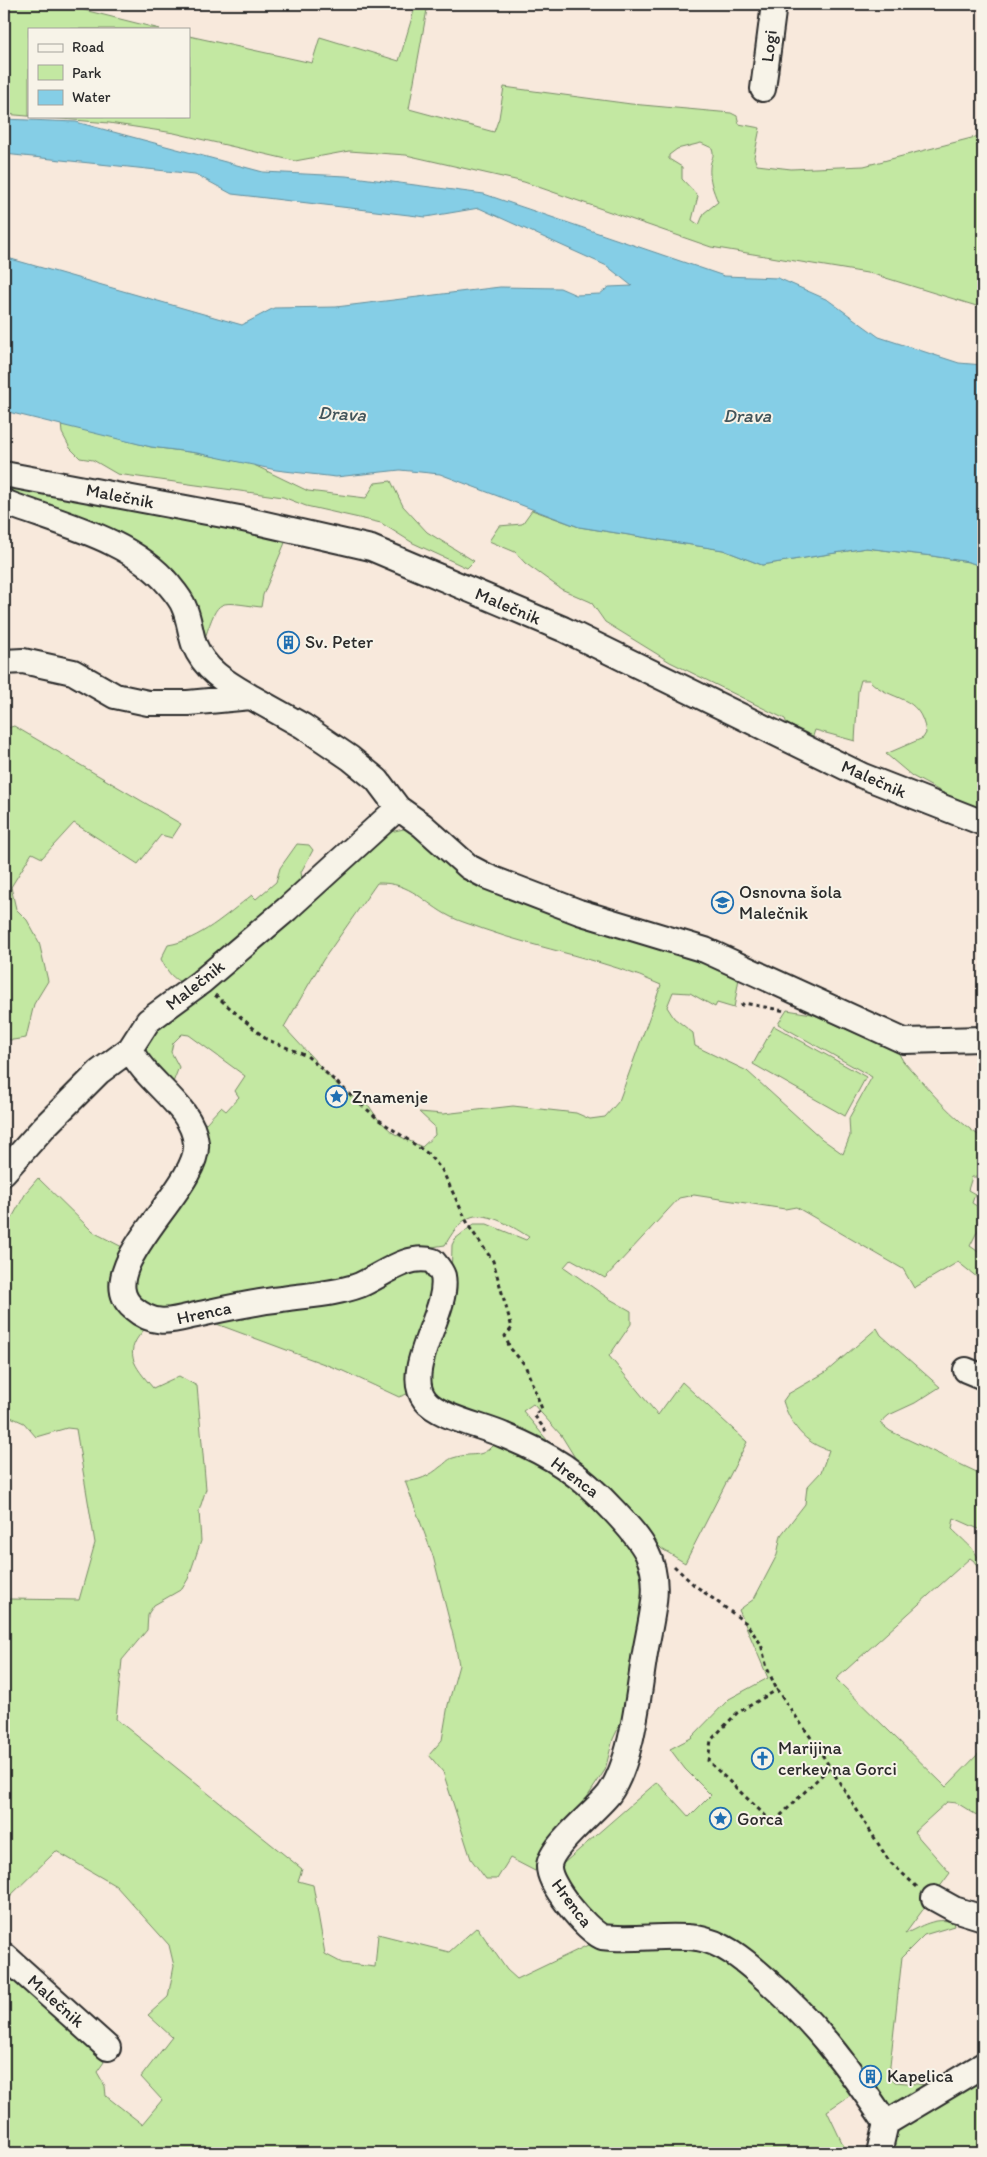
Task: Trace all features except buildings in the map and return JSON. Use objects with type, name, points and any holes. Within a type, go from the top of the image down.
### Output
[{"type":"street","name":"Logi","points":[[763,89],[774,4]]},
{"type":"street","name":"Malečnik","points":[[4,474],[238,518],[370,548],[563,629],[864,776],[983,823]]},
{"type":"street","points":[[4,502],[119,546],[146,563],[168,584],[184,606],[194,644],[207,666],[219,678],[303,726],[350,758],[377,780],[398,808],[422,825],[468,867],[488,878],[579,912],[705,950],[904,1041],[983,1039]]},
{"type":"street","points":[[4,662],[23,661],[65,670],[115,696],[148,702],[188,703],[251,697]]},
{"type":"street","name":"Malečnik","points":[[4,1172],[44,1127],[99,1072],[130,1049],[148,1021],[201,982],[288,909],[398,808]]},
{"type":"street","name":"Hrenca","points":[[130,1049],[137,1064],[184,1112],[193,1129],[196,1144],[191,1169],[134,1250],[124,1280],[124,1294],[129,1305],[144,1318],[154,1321],[169,1321],[250,1303],[339,1291],[359,1285],[403,1263],[416,1259],[433,1261],[441,1271],[443,1287],[420,1366],[419,1383],[423,1398],[430,1405],[455,1417],[505,1435],[562,1462],[591,1486],[641,1539],[646,1548],[654,1575],[654,1602],[636,1710],[619,1779],[604,1800],[559,1847],[550,1860],[551,1877],[565,1900],[589,1928],[602,1937],[697,1938],[718,1944],[742,1959],[798,2008],[822,2034],[857,2080],[886,2123]]},
{"type":"street","points":[[934,1898],[954,1909],[983,1918]]},
{"type":"street","name":"Malečnik","points":[[4,1954],[108,2048]]},
{"type":"street","points":[[879,2153],[886,2123],[983,2065]]},
{"type":"path","points":[[201,982],[266,1039],[307,1056],[379,1120],[427,1153],[442,1170],[470,1228],[493,1261],[512,1328],[505,1336],[510,1348],[525,1365],[542,1409],[534,1415]]},
{"type":"path","points":[[646,1548],[670,1562],[693,1584],[746,1623],[761,1644],[767,1668],[777,1690],[816,1745],[889,1861],[911,1883],[934,1898]]},
{"type":"path","points":[[777,1690],[737,1713],[711,1740],[708,1761],[773,1823],[829,1768]]},
{"type":"green space","points":[[4,4],[60,4],[156,28],[28,28],[28,116],[4,114]]},
{"type":"green space","points":[[416,4],[428,4],[409,109],[494,132],[499,118],[504,87],[631,104],[731,113],[737,116],[739,124],[760,128],[754,157],[757,165],[791,169],[864,166],[983,135],[983,308],[873,274],[711,247],[524,182],[406,155],[349,151],[295,161],[174,133],[109,123],[51,118],[190,118],[190,36],[312,63],[320,37],[399,61]],"holes":[[[701,143],[712,148],[710,176],[718,202],[704,213],[699,225],[692,220],[698,196],[682,179],[682,167],[669,159],[669,155],[677,149]]]},
{"type":"green space","points":[[61,423],[151,447],[250,463],[308,491],[366,498],[375,483],[391,481],[403,506],[427,532],[474,561],[467,568],[413,543],[381,523],[306,506],[283,497],[117,474],[93,460],[80,458],[70,448],[62,433]]},
{"type":"green space","points":[[4,480],[287,538],[263,595],[261,607],[236,604],[222,605],[214,615],[205,638],[197,636],[182,595],[4,495]]},
{"type":"green space","points":[[532,510],[579,527],[723,550],[762,565],[866,548],[969,562],[983,567],[983,813],[958,805],[951,797],[912,776],[886,754],[923,738],[926,733],[923,720],[911,704],[886,692],[869,680],[861,680],[858,691],[855,741],[815,730],[813,736],[787,724],[785,719],[670,662],[605,622],[591,602],[561,589],[525,563],[515,552],[489,541],[499,526],[522,524]]},
{"type":"green space","points":[[14,726],[181,824],[172,838],[161,835],[138,864],[74,823],[42,858],[32,853],[11,887],[16,909],[27,920],[39,942],[48,981],[34,1004],[26,1038],[13,1040],[4,1039],[4,729]]},
{"type":"green space","points":[[412,827],[441,853],[740,972],[734,1008],[717,1003],[715,1007],[690,993],[673,992],[667,1007],[674,1018],[693,1033],[695,1046],[747,1071],[822,1139],[843,1154],[850,1136],[849,1118],[872,1077],[778,1024],[787,1010],[812,1014],[898,1052],[903,1061],[941,1102],[961,1122],[983,1138],[983,1177],[972,1177],[968,1190],[975,1194],[972,1203],[983,1210],[983,1220],[970,1246],[983,1255],[983,1282],[958,1262],[914,1288],[903,1269],[796,1207],[785,1209],[694,1195],[679,1198],[605,1278],[571,1259],[564,1267],[608,1298],[631,1311],[631,1324],[609,1356],[658,1415],[682,1382],[747,1442],[685,1563],[662,1549],[582,1469],[561,1435],[533,1404],[523,1411],[552,1446],[440,1403],[425,1380],[451,1285],[452,1245],[455,1239],[474,1224],[487,1224],[526,1240],[529,1237],[509,1225],[485,1216],[471,1217],[459,1225],[445,1245],[425,1248],[358,1280],[155,1316],[133,1297],[136,1259],[197,1124],[205,1124],[221,1107],[226,1111],[239,1097],[235,1091],[245,1076],[189,1035],[182,1034],[173,1043],[171,1052],[179,1067],[172,1085],[146,1062],[145,1038],[386,833]],"holes":[[[377,883],[389,884],[417,894],[441,911],[459,920],[505,936],[618,968],[661,985],[619,1101],[605,1117],[590,1119],[576,1113],[513,1106],[443,1114],[419,1112],[434,1126],[435,1135],[422,1147],[393,1133],[378,1119],[369,1106],[343,1091],[284,1027],[323,960]]]},
{"type":"green space","points":[[297,844],[309,845],[313,850],[301,872],[303,885],[185,984],[173,977],[161,959],[168,945],[191,938],[202,932],[252,895],[256,899],[276,882],[280,868]]},
{"type":"green space","points":[[774,1026],[866,1077],[845,1116],[753,1064]]},
{"type":"green space","points":[[38,1178],[93,1232],[128,1250],[118,1277],[147,1327],[134,1344],[132,1351],[133,1358],[140,1372],[153,1388],[179,1376],[197,1386],[206,1489],[199,1511],[201,1541],[188,1579],[182,1589],[154,1605],[148,1614],[147,1630],[122,1660],[116,1719],[302,1869],[298,1881],[313,1885],[325,1954],[342,1963],[375,1967],[378,1934],[449,1952],[477,1927],[507,1970],[517,1979],[588,1945],[698,1945],[721,1955],[743,1969],[785,2007],[858,2090],[827,2111],[847,2153],[4,2153],[4,1960],[77,2024],[104,2062],[97,2072],[105,2086],[106,2096],[142,2124],[162,2100],[141,2077],[172,2037],[148,2015],[168,1997],[174,1966],[169,1945],[116,1886],[56,1851],[4,1902],[4,1607],[9,1599],[79,1600],[95,1543],[76,1429],[67,1428],[36,1437],[24,1423],[4,1414],[4,1232],[27,1191]]},
{"type":"green space","points":[[413,1263],[436,1274],[415,1391],[399,1397],[343,1371],[206,1320]]},
{"type":"green space","points":[[877,1328],[881,1335],[940,1387],[915,1403],[889,1415],[880,1423],[890,1431],[983,1475],[983,1531],[954,1518],[952,1529],[977,1556],[983,1577],[974,1561],[970,1558],[836,1679],[946,1787],[983,1749],[983,1819],[957,1803],[947,1802],[914,1832],[950,1873],[905,1934],[934,1921],[953,1922],[954,1926],[924,1935],[902,1957],[889,2075],[895,2082],[938,2086],[892,2108],[884,2103],[739,1951],[603,1928],[557,1869],[657,1782],[689,1817],[711,1795],[685,1769],[670,1749],[691,1738],[729,1699],[768,1678],[739,1610],[754,1599],[777,1555],[781,1535],[805,1504],[807,1487],[821,1472],[829,1450],[813,1443],[800,1432],[790,1418],[783,1401],[788,1394],[826,1372]]},
{"type":"green space","points":[[500,1436],[553,1466],[640,1548],[647,1600],[627,1710],[613,1739],[605,1770],[584,1802],[550,1843],[535,1871],[510,1858],[497,1879],[486,1879],[471,1859],[443,1772],[429,1755],[442,1740],[448,1705],[459,1665],[433,1556],[405,1481],[419,1479],[428,1475],[448,1460],[483,1453]]},
{"type":"green space","points":[[983,2072],[983,2153],[886,2153],[902,2125]]},
{"type":"water","name":"Drava","points":[[4,119],[76,122],[263,172],[346,176],[484,194],[724,276],[778,278],[828,300],[879,337],[959,363],[983,365],[983,567],[969,562],[866,548],[762,565],[723,550],[579,527],[440,474],[400,470],[336,477],[276,470],[197,453],[151,447],[4,411],[4,257],[242,325],[274,308],[336,307],[500,287],[560,288],[576,295],[600,294],[609,287],[632,286],[607,266],[479,208],[426,217],[232,194],[195,174],[4,154]]},
{"type":"place","name":"Sv. Peter","points":[[289,642]]},
{"type":"place","name":"Osnovna šola Malečnik","points":[[723,902]]},
{"type":"place","name":"Znamenje","points":[[336,1097]]},
{"type":"place","name":"Marijina cerkev na Gorci","points":[[762,1758]]},
{"type":"place","name":"Gorca","points":[[721,1819]]},
{"type":"place","name":"Kapelica","points":[[871,2076]]}]
